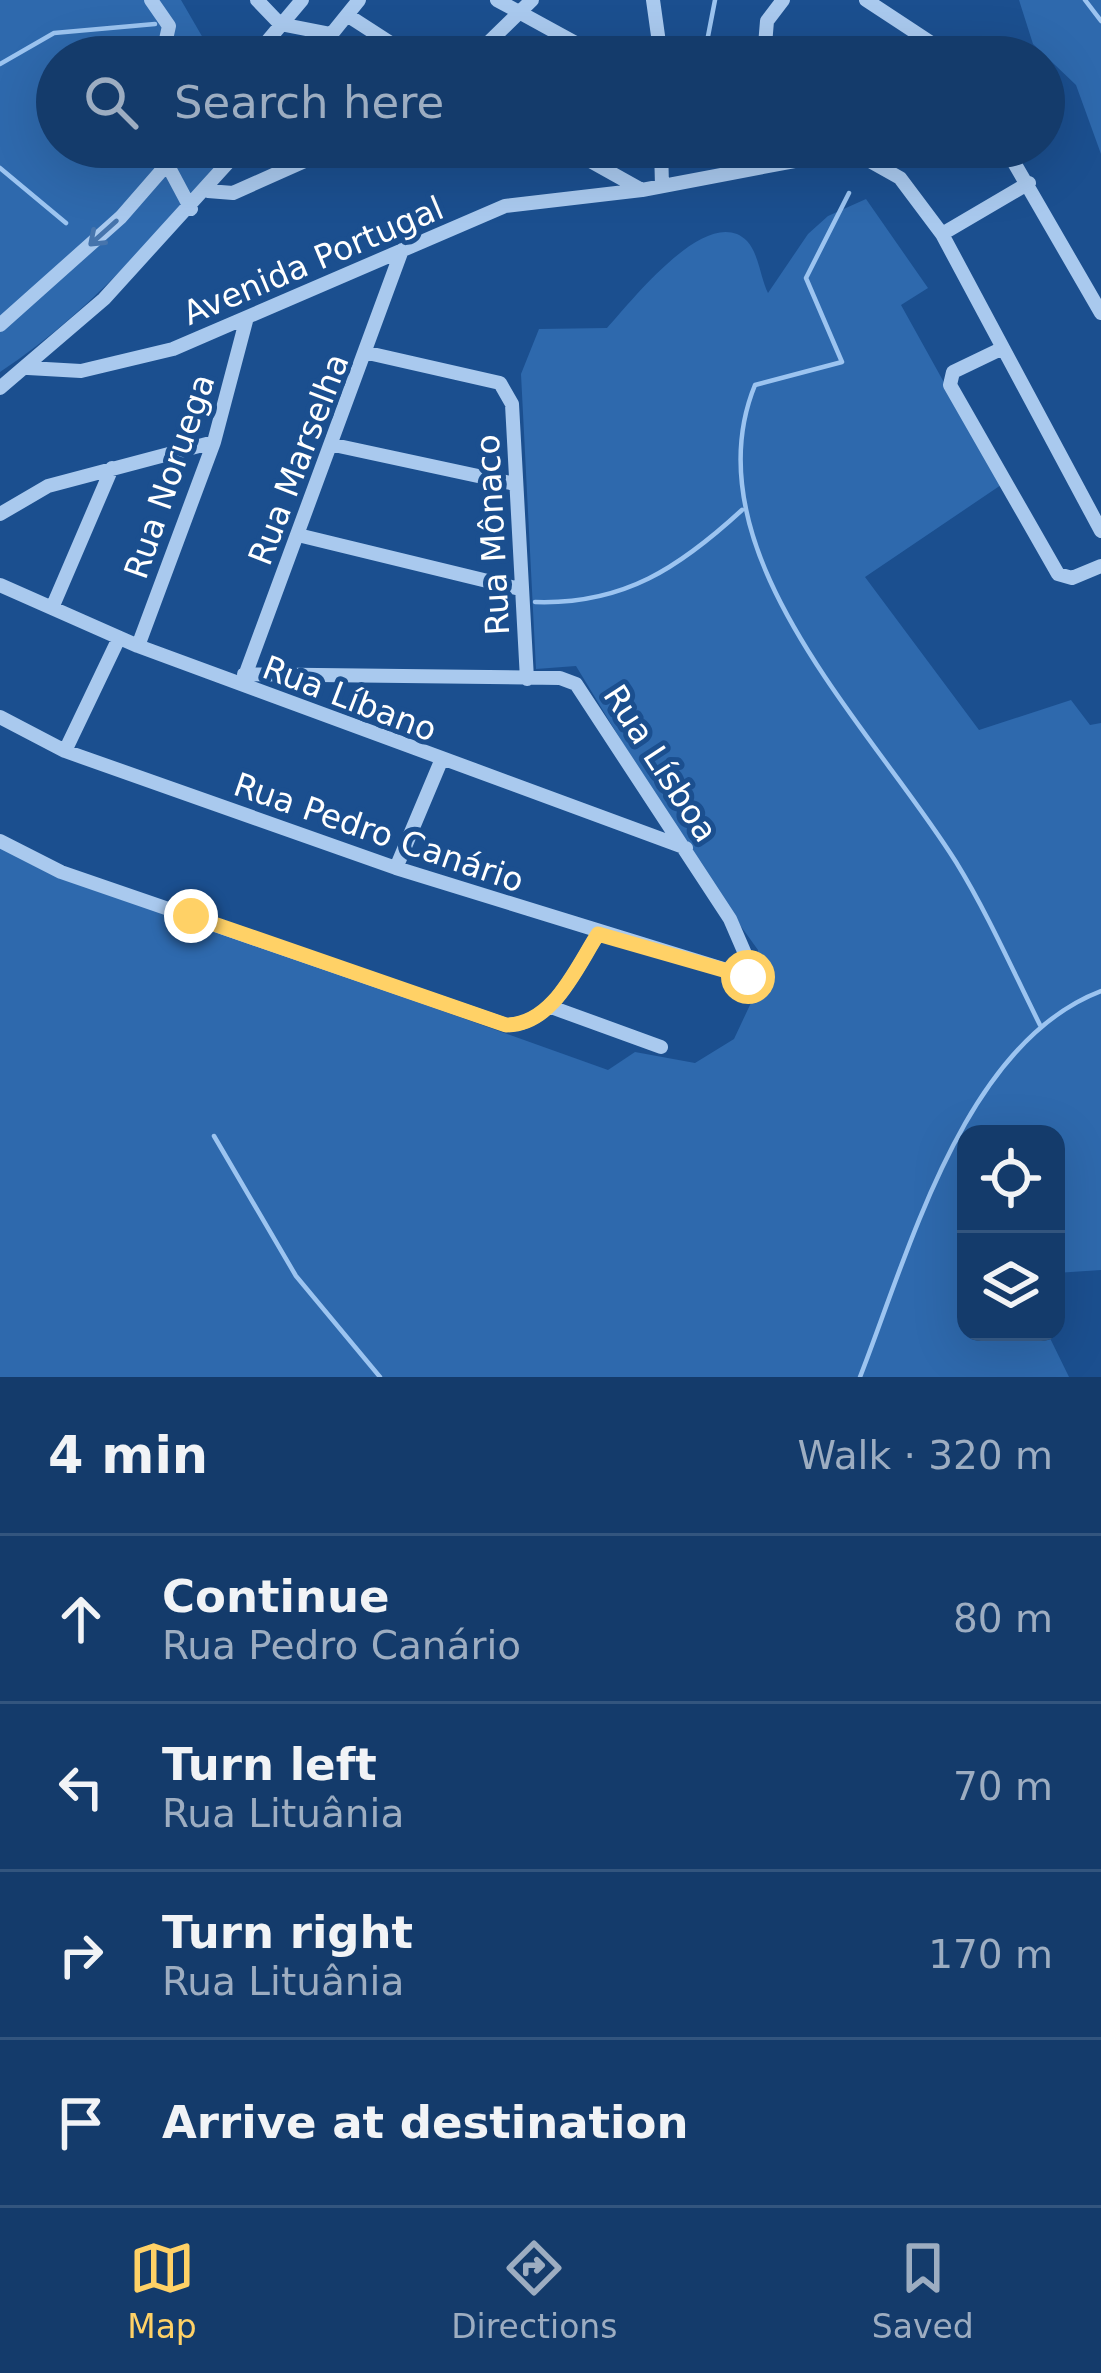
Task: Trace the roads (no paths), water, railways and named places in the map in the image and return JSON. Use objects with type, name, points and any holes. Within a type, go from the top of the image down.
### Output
[{"type":"street","points":[[151,0],[169,26],[167,36]]},
{"type":"street","points":[[257,0],[280,24],[331,34],[359,0]]},
{"type":"street","points":[[271,36],[302,0]]},
{"type":"street","points":[[497,0],[560,36]]},
{"type":"street","points":[[498,36],[532,0]]},
{"type":"street","points":[[653,0],[658,36]]},
{"type":"street","points":[[765,36],[766,21],[783,0]]},
{"type":"street","points":[[866,0],[912,36]]},
{"type":"street","points":[[347,15],[380,36]]},
{"type":"street","points":[[0,325],[121,217],[165,168]]},
{"type":"street","points":[[171,168],[190,209]]},
{"type":"street","points":[[0,388],[104,299],[226,168]]},
{"type":"street","points":[[208,191],[233,193],[289,168]]},
{"type":"street","points":[[603,168],[642,190]]},
{"type":"street","points":[[662,168],[662,186]]},
{"type":"street","name":"Avenida Portugal","points":[[28,368],[81,371],[129,364],[246,321],[506,206],[642,190],[758,168]]},
{"type":"street","name":"Avenida Portugal","points":[[886,168],[900,178],[942,233],[1101,532]]},
{"type":"street","points":[[1020,168],[1101,313]]},
{"type":"street","points":[[942,233],[1030,183]]},
{"type":"street","name":"Rua Marselha","points":[[243,680],[334,445],[402,250]]},
{"type":"street","name":"Rua Noruega","points":[[138,646],[214,442],[246,321]]},
{"type":"street","points":[[1003,348],[953,373],[950,385],[1058,574],[1072,578],[1101,566]]},
{"type":"street","name":"Rua Mônaco","points":[[368,353],[500,383],[512,404],[527,680]]},
{"type":"street","points":[[0,514],[48,486],[214,442]]},
{"type":"street","points":[[334,445],[515,484]]},
{"type":"street","points":[[52,608],[112,468]]},
{"type":"street","points":[[298,536],[520,589]]},
{"type":"street","name":"Rua Líbano","points":[[0,585],[138,646],[243,680],[441,761],[686,848]]},
{"type":"street","points":[[65,751],[119,638]]},
{"type":"street","name":"Rua Lísboa","points":[[243,680],[560,678],[576,684],[730,919],[746,956],[748,977]]},
{"type":"street","name":"Rua Pedro Canário","points":[[0,717],[65,751],[396,868],[748,977]]},
{"type":"street","points":[[396,868],[441,761]]},
{"type":"street","points":[[0,841],[61,872],[506,1025],[521,1024],[550,1007],[598,934]]},
{"type":"street","points":[[550,1007],[661,1047]]},
{"type":"waterway","points":[[708,36],[715,0]]},
{"type":"waterway","points":[[1085,0],[1101,21]]},
{"type":"waterway","points":[[49,36],[155,24]]},
{"type":"waterway","points":[[0,64],[36,43]]},
{"type":"waterway","points":[[0,168],[66,223]]},
{"type":"waterway","points":[[849,193],[806,278],[842,362],[755,385],[741,448],[746,511],[767,574],[799,636],[956,862],[1040,1025]]},
{"type":"waterway","points":[[535,602],[596,597],[649,578],[696,549],[742,510]]},
{"type":"waterway","points":[[860,1377],[922,1214],[977,1103],[1012,1056],[1053,1017],[1101,991]]},
{"type":"waterway","points":[[214,1136],[296,1276],[380,1377]]}]
